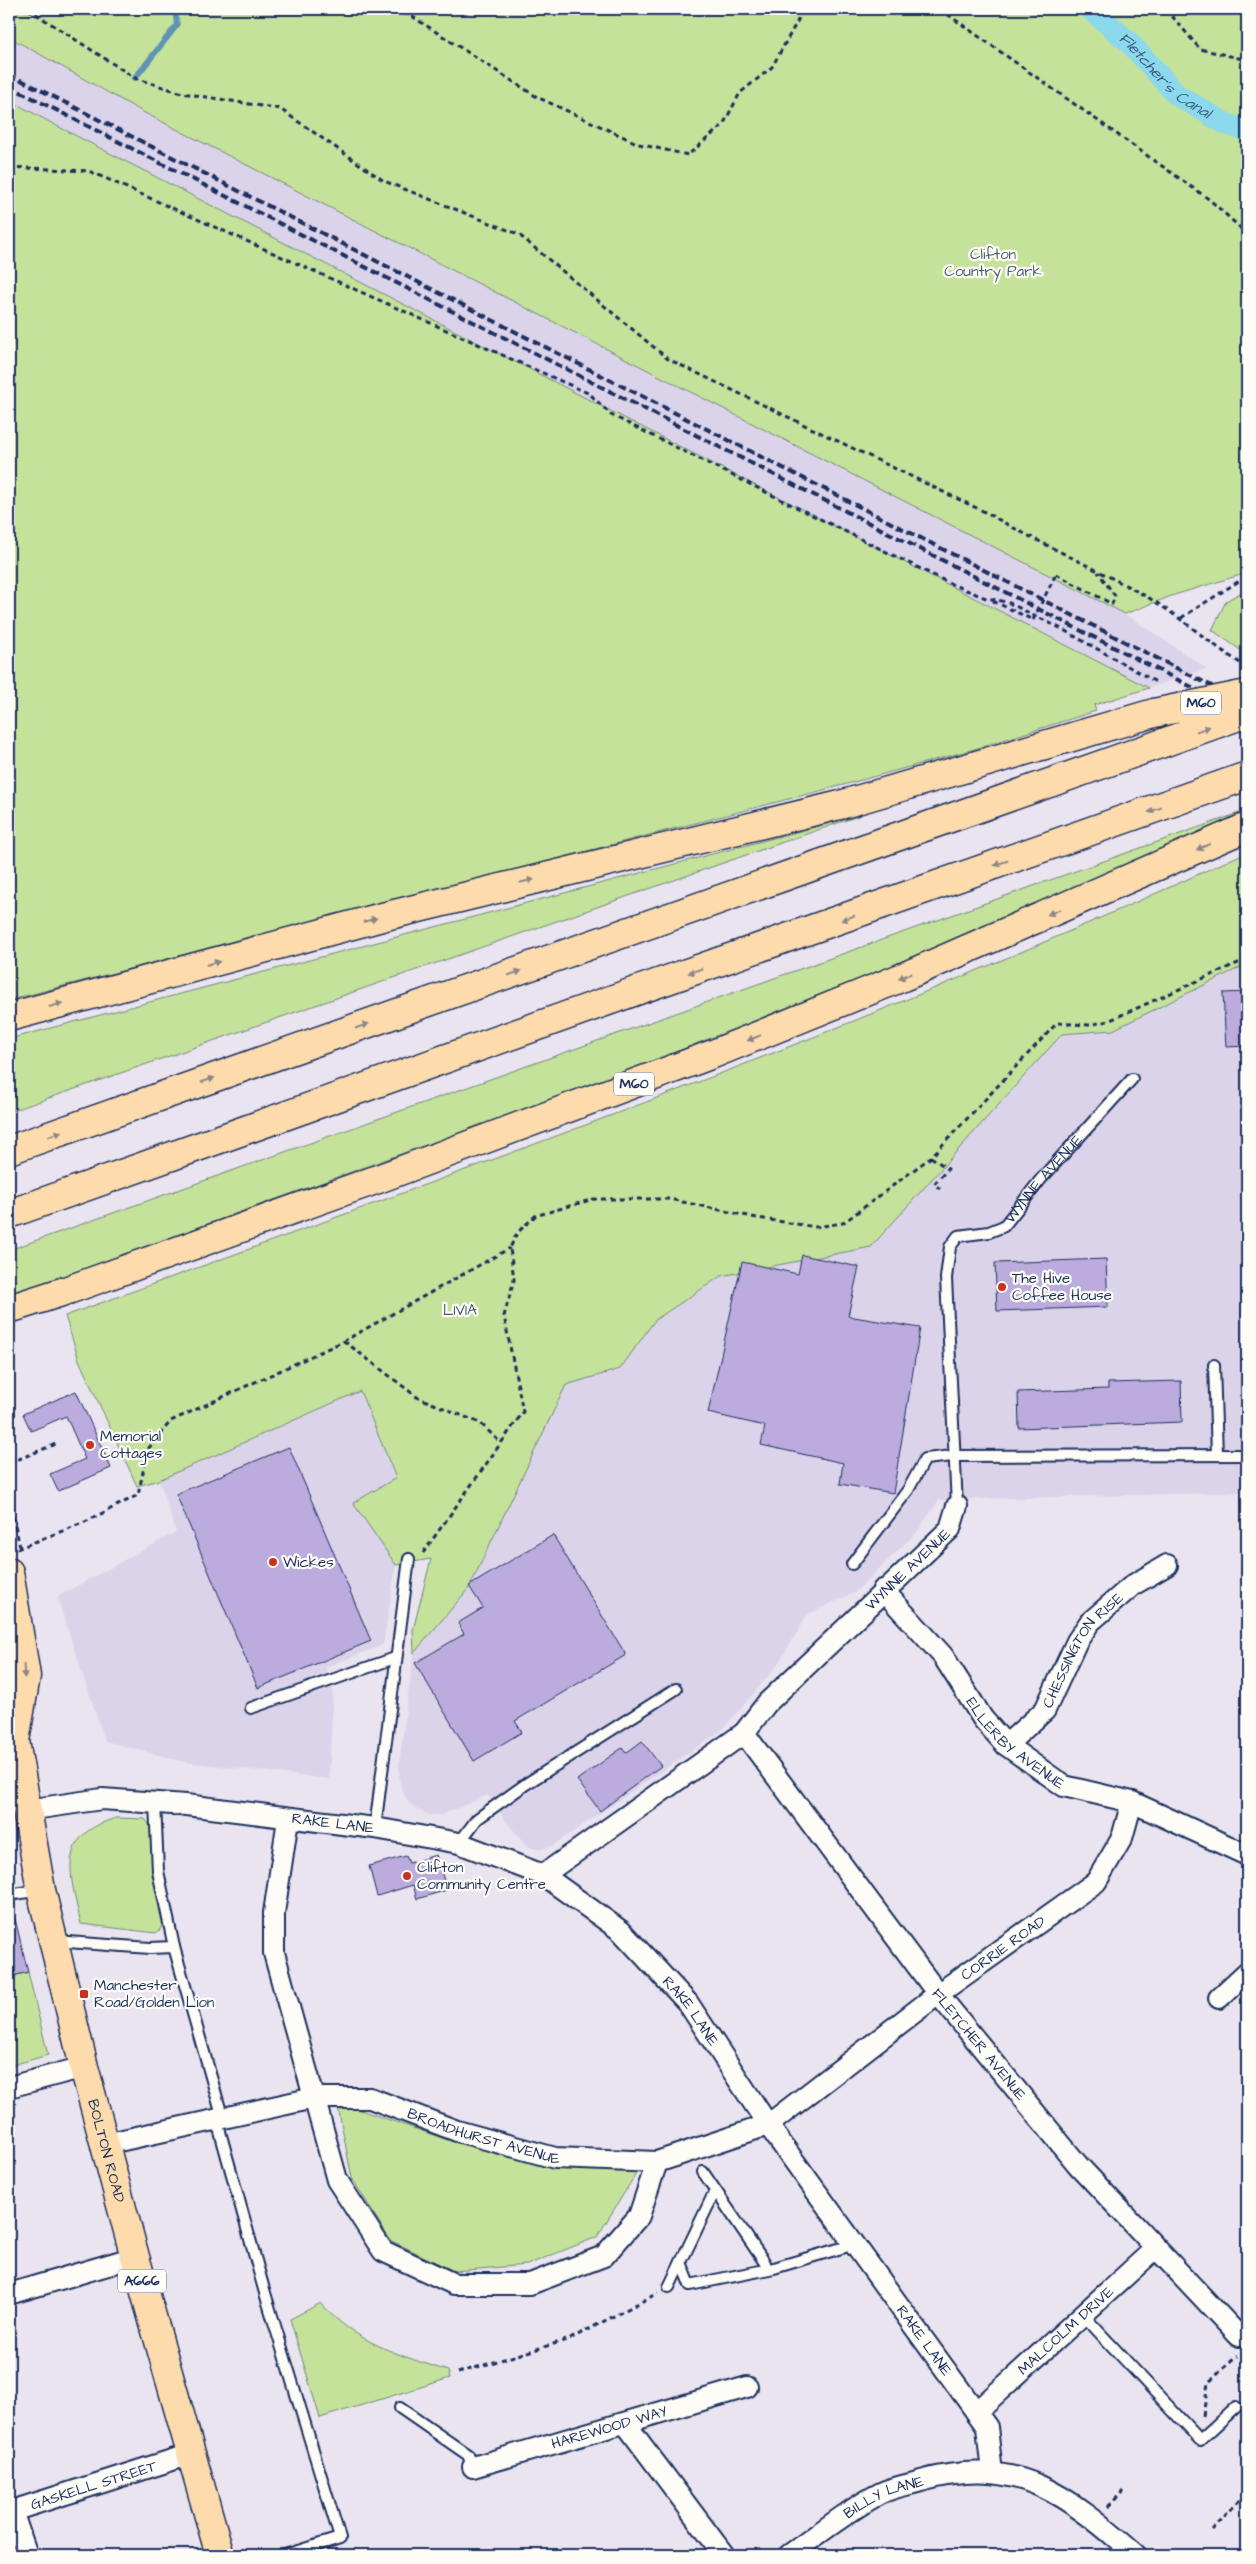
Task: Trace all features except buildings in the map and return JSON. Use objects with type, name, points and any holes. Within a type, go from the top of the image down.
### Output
[{"type":"main road","name":"M60","points":[[9,1017],[382,917],[840,805],[1154,714],[1247,694]]},
{"type":"main road","name":"M60","points":[[9,1150],[1247,713]]},
{"type":"main road","points":[[9,1214],[410,1070],[1240,779]]},
{"type":"main road","name":"M60","points":[[9,1309],[68,1290],[359,1186],[713,1054],[903,977],[1247,827]]},
{"type":"main road","name":"BOLTON ROAD","points":[[14,1556],[26,1676],[12,1731],[20,1802],[84,2067],[135,2257],[220,2555]]},
{"type":"street","name":"WYNNE AVENUE","points":[[543,1875],[744,1733],[767,1703],[883,1590],[950,1529],[956,1506]]},
{"type":"street","name":"CHESSINGTON RISE","points":[[1006,1745],[1045,1710],[1077,1641],[1090,1622],[1133,1585],[1166,1565]]},
{"type":"street","name":"ELLERBY AVENUE","points":[[883,1590],[943,1656],[983,1719],[1006,1745],[1064,1786],[1132,1802],[1247,1854]]},
{"type":"street","name":"FLETCHER AVENUE","points":[[744,1733],[938,1994],[1078,2165],[1243,2340]]},
{"type":"street","name":"RAKE LANE","points":[[20,1802],[102,1799],[155,1802],[375,1828],[458,1843],[543,1875],[622,1931],[688,2003],[768,2125],[987,2427],[992,2473]]},
{"type":"street","name":"CORRIE ROAD","points":[[768,2125],[938,1994],[1096,1882],[1122,1838],[1132,1802]]},
{"type":"street","points":[[288,1819],[274,1913],[274,1954],[336,2180],[383,2251],[454,2284],[530,2284],[604,2256],[639,2216],[657,2162]]},
{"type":"street","points":[[1219,1998],[1247,1972]]},
{"type":"street","points":[[9,2087],[84,2067]]},
{"type":"street","name":"BROADHURST AVENUE","points":[[105,2144],[314,2098],[370,2098],[457,2131],[555,2158],[657,2162],[768,2125]]},
{"type":"street","name":"MALCOLM DRIVE","points":[[976,2412],[1156,2248]]},
{"type":"street","points":[[9,2294],[135,2257]]},
{"type":"street","name":"HAREWOOD WAY","points":[[473,2467],[747,2387]]},
{"type":"street","points":[[624,2423],[724,2555]]},
{"type":"street","name":"GASKELL STREET","points":[[27,2555],[10,2510],[191,2454]]},
{"type":"street","name":"BILLY LANE","points":[[789,2555],[882,2492],[941,2476],[966,2472],[992,2473]]},
{"type":"street","points":[[992,2473],[1018,2476],[1074,2504],[1136,2555]]},
{"type":"lane","name":"WYNNE AVENUE","points":[[956,1506],[946,1278],[950,1247],[958,1236],[989,1232],[1004,1226],[1041,1179],[1132,1079]]},
{"type":"lane","points":[[1214,1365],[1217,1455]]},
{"type":"lane","points":[[852,1564],[908,1490],[925,1459],[953,1456],[1247,1455]]},
{"type":"lane","points":[[375,1828],[408,1563]]},
{"type":"lane","points":[[251,1708],[396,1658]]},
{"type":"lane","points":[[458,1843],[477,1819],[676,1689]]},
{"type":"lane","points":[[155,1802],[158,1871],[174,1947],[264,2293],[340,2538],[285,2555]]},
{"type":"lane","points":[[9,1895],[41,1890]]},
{"type":"lane","points":[[53,1941],[150,1948],[174,1947]]},
{"type":"lane","points":[[703,2172],[766,2263],[766,2269]]},
{"type":"lane","points":[[669,2287],[715,2191]]},
{"type":"lane","points":[[669,2287],[690,2285],[766,2269],[845,2247],[852,2242]]},
{"type":"lane","points":[[681,2262],[690,2285]]},
{"type":"lane","points":[[1083,2314],[1200,2440],[1236,2407]]},
{"type":"lane","points":[[400,2408],[468,2455],[473,2467]]},
{"type":"path","points":[[28,9],[135,78],[182,93],[280,109],[384,181],[518,234],[668,359],[987,513],[1032,540],[1140,593],[1182,618],[1230,656],[1247,666]]},
{"type":"path","points":[[395,9],[413,17],[537,97],[639,144],[688,155],[723,125],[740,93],[772,67],[804,9]]},
{"type":"path","points":[[940,9],[1210,200],[1247,234]]},
{"type":"path","points":[[1166,9],[1200,49],[1247,60]]},
{"type":"path","points":[[9,167],[89,171],[590,394],[611,415],[949,583],[1033,620],[1056,574],[1112,604],[1115,596],[1098,572]]},
{"type":"path","points":[[1182,618],[1247,576]]},
{"type":"path","points":[[986,598],[1007,602],[1060,628],[1156,682]]},
{"type":"path","points":[[408,1563],[421,1562],[423,1550],[523,1412],[504,1316],[514,1280],[510,1248],[517,1233],[535,1216],[594,1198],[668,1199],[816,1227],[843,1223],[931,1157],[1057,1023],[1088,1026],[1108,1021],[1247,959]]},
{"type":"path","points":[[931,1157],[948,1169],[934,1184],[940,1190]]},
{"type":"path","points":[[9,1499],[14,1556],[138,1494],[148,1449],[171,1421],[344,1341],[510,1248]]},
{"type":"path","points":[[344,1341],[417,1397],[480,1424],[500,1442]]},
{"type":"path","points":[[9,1463],[56,1444]]},
{"type":"path","points":[[458,2373],[570,2339],[669,2287]]},
{"type":"path","points":[[1200,2440],[1208,2383],[1243,2340]]},
{"type":"path","points":[[1212,2530],[1247,2492]]},
{"type":"shaded area","points":[[9,37],[141,111],[1125,614],[1207,669],[1149,688],[59,127],[9,100]]},
{"type":"shaded area","points":[[1247,964],[1247,1492],[939,1500],[917,1532],[854,1593],[808,1614],[776,1667],[722,1730],[552,1846],[539,1850],[527,1846],[508,1824],[488,1795],[441,1815],[429,1815],[416,1809],[406,1799],[400,1784],[399,1763],[414,1653],[469,1588],[566,1384],[620,1369],[655,1320],[721,1276],[871,1247],[1062,1034],[1113,1030]]},
{"type":"shaded area","points":[[360,1391],[396,1478],[354,1503],[396,1565],[383,1645],[326,1667],[333,1690],[329,1779],[185,1762],[105,1741],[57,1597],[176,1532],[159,1480]]},
{"type":"green space","name":"Clifton Country Park","points":[[9,9],[1247,9],[1247,573],[1174,595],[1125,614],[141,111],[9,37]]},
{"type":"green space","points":[[9,100],[1149,688],[1094,705],[1096,711],[971,750],[847,784],[9,1000]]},
{"type":"green space","points":[[1247,589],[1246,654],[1212,630],[1226,601]]},
{"type":"green space","points":[[1239,813],[1242,820],[925,953],[605,1080],[9,1296],[9,1250]]},
{"type":"green space","points":[[861,815],[9,1112],[9,1039]]},
{"type":"green space","name":"LIVIA","points":[[1247,852],[1247,964],[1113,1030],[1062,1034],[871,1247],[721,1276],[655,1320],[620,1369],[566,1385],[469,1588],[414,1653],[413,1630],[431,1559],[396,1565],[353,1503],[396,1478],[360,1391],[159,1480],[137,1486],[79,1360],[65,1316],[513,1152],[809,1039],[1102,917]]},
{"type":"green space","points":[[116,1818],[145,1819],[149,1824],[164,1921],[160,1930],[156,1933],[81,1924],[71,1873],[75,1846],[83,1835],[97,1826]]},
{"type":"green space","points":[[28,1972],[48,2055],[9,2066],[9,1977]]},
{"type":"green space","points":[[337,2102],[451,2141],[552,2164],[639,2169],[597,2237],[527,2265],[454,2271],[390,2240],[352,2178]]},
{"type":"green space","points":[[321,2303],[334,2317],[363,2338],[413,2360],[448,2371],[450,2378],[320,2418],[290,2319]]},
{"type":"waterway","points":[[135,78],[177,25],[175,9]]},
{"type":"waterway","name":"Fletcher's Canal","points":[[1090,9],[1129,42],[1177,95],[1226,124],[1247,130]]},
{"type":"railway","points":[[9,74],[1247,704]]},
{"type":"railway","points":[[9,86],[1247,715]]},
{"type":"place","name":"The Hive Coffee House","points":[[1002,1287]]},
{"type":"place","name":"Memorial Cottages","points":[[90,1445]]},
{"type":"place","name":"Wickes","points":[[273,1562]]},
{"type":"place","name":"Clifton Community Centre","points":[[407,1876]]},
{"type":"place","name":"Manchester Road/Golden Lion","points":[[84,1994]]}]
